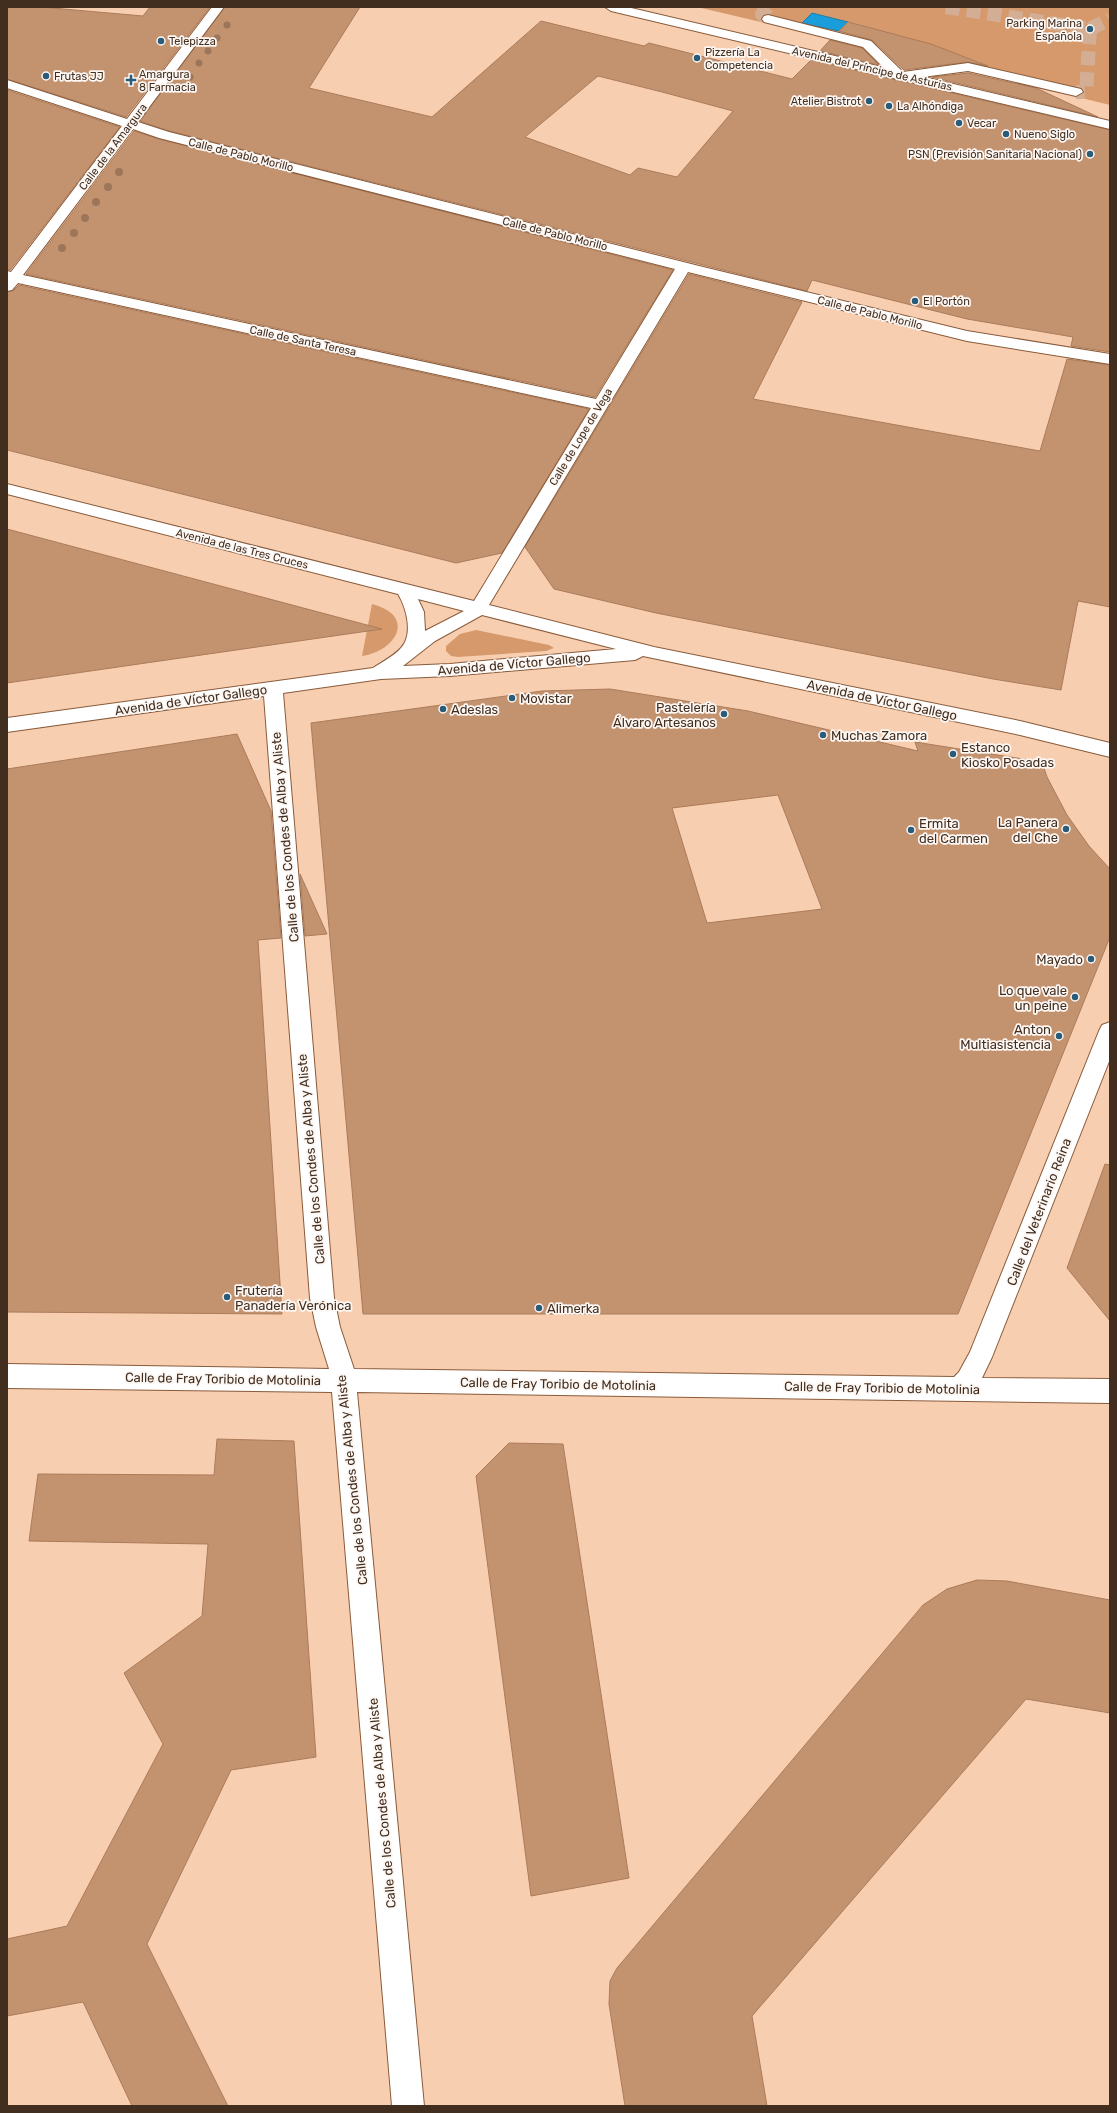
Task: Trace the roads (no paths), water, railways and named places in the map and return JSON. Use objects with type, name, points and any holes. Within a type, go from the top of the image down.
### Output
[{"type":"street","name":"Calle de la Amargura","points":[[9,280],[131,124],[218,7]]},
{"type":"street","name":"Avenida del Príncipe de Asturias","points":[[612,7],[1110,125]]},
{"type":"street","points":[[768,19],[867,44],[874,49],[900,76],[968,67],[1076,92]]},
{"type":"street","name":"Calle de Pablo Morillo","points":[[7,84],[201,145],[684,267],[967,336],[1110,359]]},
{"type":"street","name":"Calle de Lope de Vega","points":[[478,609],[684,267]]},
{"type":"street","name":"Calle de Santa Teresa","points":[[9,280],[600,406]]},
{"type":"street","name":"Avenida de las Tres Cruces","points":[[7,489],[478,609]]},
{"type":"street","points":[[404,590],[411,600],[416,618],[417,631],[409,652]]},
{"type":"street","name":"Avenida de Víctor Gallego","points":[[375,674],[394,664],[430,636],[465,619],[478,609],[654,653],[1020,728],[1110,750]]},
{"type":"street","name":"Avenida de Víctor Gallego","points":[[7,725],[375,674],[654,653]]},
{"type":"street","name":"Calle de los Condes de Alba y Aliste","points":[[273,688],[322,1298],[343,1381],[350,1440],[408,2106]]},
{"type":"street","name":"Calle del Veterinario Reina","points":[[960,1390],[968,1380],[980,1357],[1110,1031]]},
{"type":"street","name":"Calle de Fray Toribio de Motolinia","points":[[7,1376],[1110,1391]]},
{"type":"water","points":[[812,13],[848,22],[839,31],[802,23]]},
{"type":"tunnel","points":[[767,7],[762,14],[768,19]]},
{"type":"tunnel","points":[[946,7],[1090,29]]},
{"type":"tunnel","points":[[1090,29],[1110,19]]},
{"type":"tunnel","points":[[1076,92],[1086,92],[1090,29]]},
{"type":"place","name":"Parking Marina Española","points":[[1090,29]]},
{"type":"place","name":"Telepizza","points":[[161,41]]},
{"type":"place","name":"Pizzería La Competencia","points":[[697,58]]},
{"type":"place","name":"Frutas JJ","points":[[46,76]]},
{"type":"place","name":"Amargura 8 Farmacia","points":[[131,80]]},
{"type":"place","name":"Atelier Bistrot","points":[[869,101]]},
{"type":"place","name":"La Alhóndiga","points":[[889,106]]},
{"type":"place","name":"Vecar","points":[[959,123]]},
{"type":"place","name":"Nueno Siglo","points":[[1006,134]]},
{"type":"place","name":"PSN (Previsión Sanitaria Nacional)","points":[[1090,154]]},
{"type":"place","name":"El Portón","points":[[915,301]]},
{"type":"place","name":"Movistar","points":[[512,698]]},
{"type":"place","name":"Adeslas","points":[[443,709]]},
{"type":"place","name":"Pastelería Álvaro Artesanos","points":[[724,714]]},
{"type":"place","name":"Muchas Zamora","points":[[823,735]]},
{"type":"place","name":"Estanco Kiosko Posadas","points":[[953,754]]},
{"type":"place","name":"La Panera del Che","points":[[1066,829]]},
{"type":"place","name":"Ermita del Carmen","points":[[911,830]]},
{"type":"place","name":"Mayado","points":[[1091,959]]},
{"type":"place","name":"Lo que vale un peine","points":[[1075,997]]},
{"type":"place","name":"Anton Multiasistencia","points":[[1059,1036]]},
{"type":"place","name":"Frutería Panadería Verónica","points":[[227,1297]]},
{"type":"place","name":"Alimerka","points":[[539,1308]]}]
